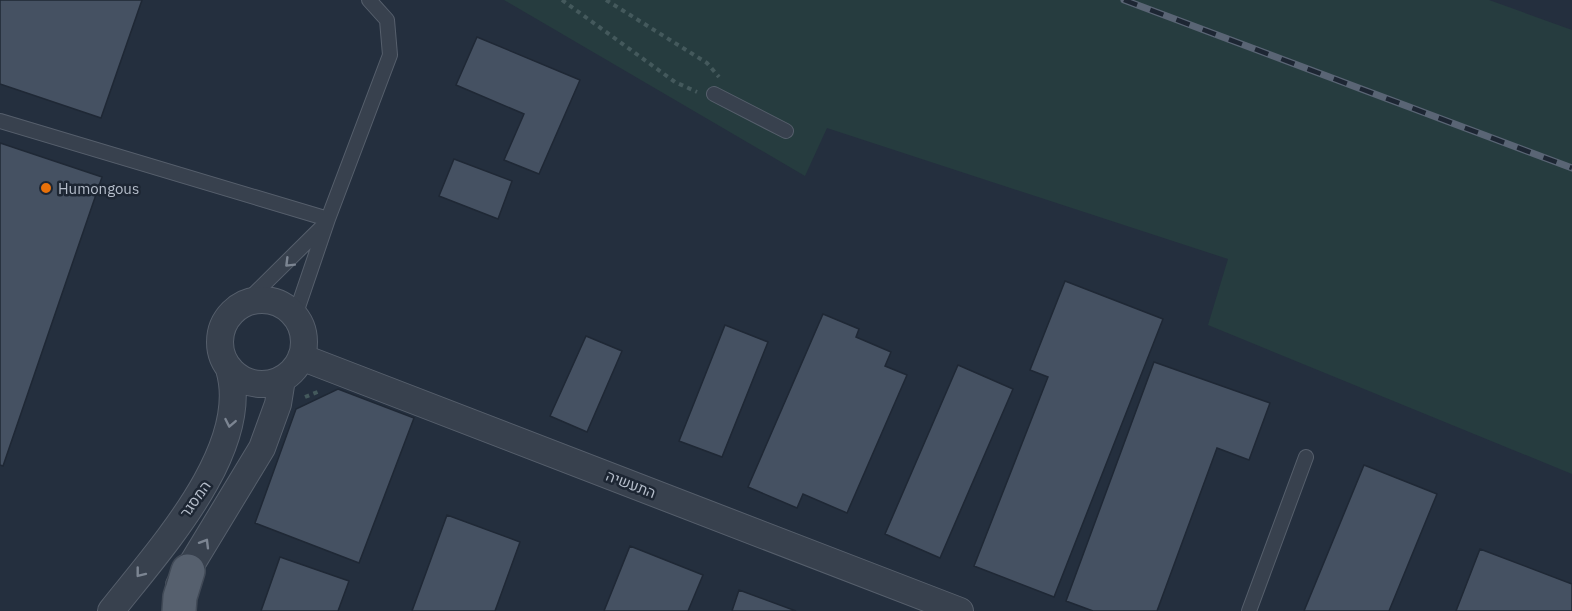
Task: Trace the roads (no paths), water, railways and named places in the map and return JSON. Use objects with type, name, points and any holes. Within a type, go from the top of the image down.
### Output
[{"type":"main road","points":[[179,611],[180,597],[188,571]]},
{"type":"street","points":[[229,369],[243,380],[256,384],[270,383],[282,379],[294,370],[301,357],[303,336],[295,316],[284,307],[271,302],[257,301],[244,304]]},
{"type":"street","name":"המסגר","points":[[111,611],[212,475],[226,442],[235,397],[229,369],[220,349],[220,336],[224,323],[244,304]]},
{"type":"street","name":"התעשיה","points":[[301,357],[960,611]]},
{"type":"street","name":"המסגר","points":[[163,611],[262,448],[278,404],[282,379]]},
{"type":"lane","points":[[295,316],[328,219],[390,55],[387,20],[369,0]]},
{"type":"lane","points":[[714,94],[786,131]]},
{"type":"lane","points":[[0,121],[328,219]]},
{"type":"lane","points":[[244,304],[303,249],[328,219]]},
{"type":"lane","points":[[1249,611],[1306,458]]},
{"type":"railway","points":[[1124,0],[1572,168]]},
{"type":"place","name":"Humongous","points":[[46,188]]}]
